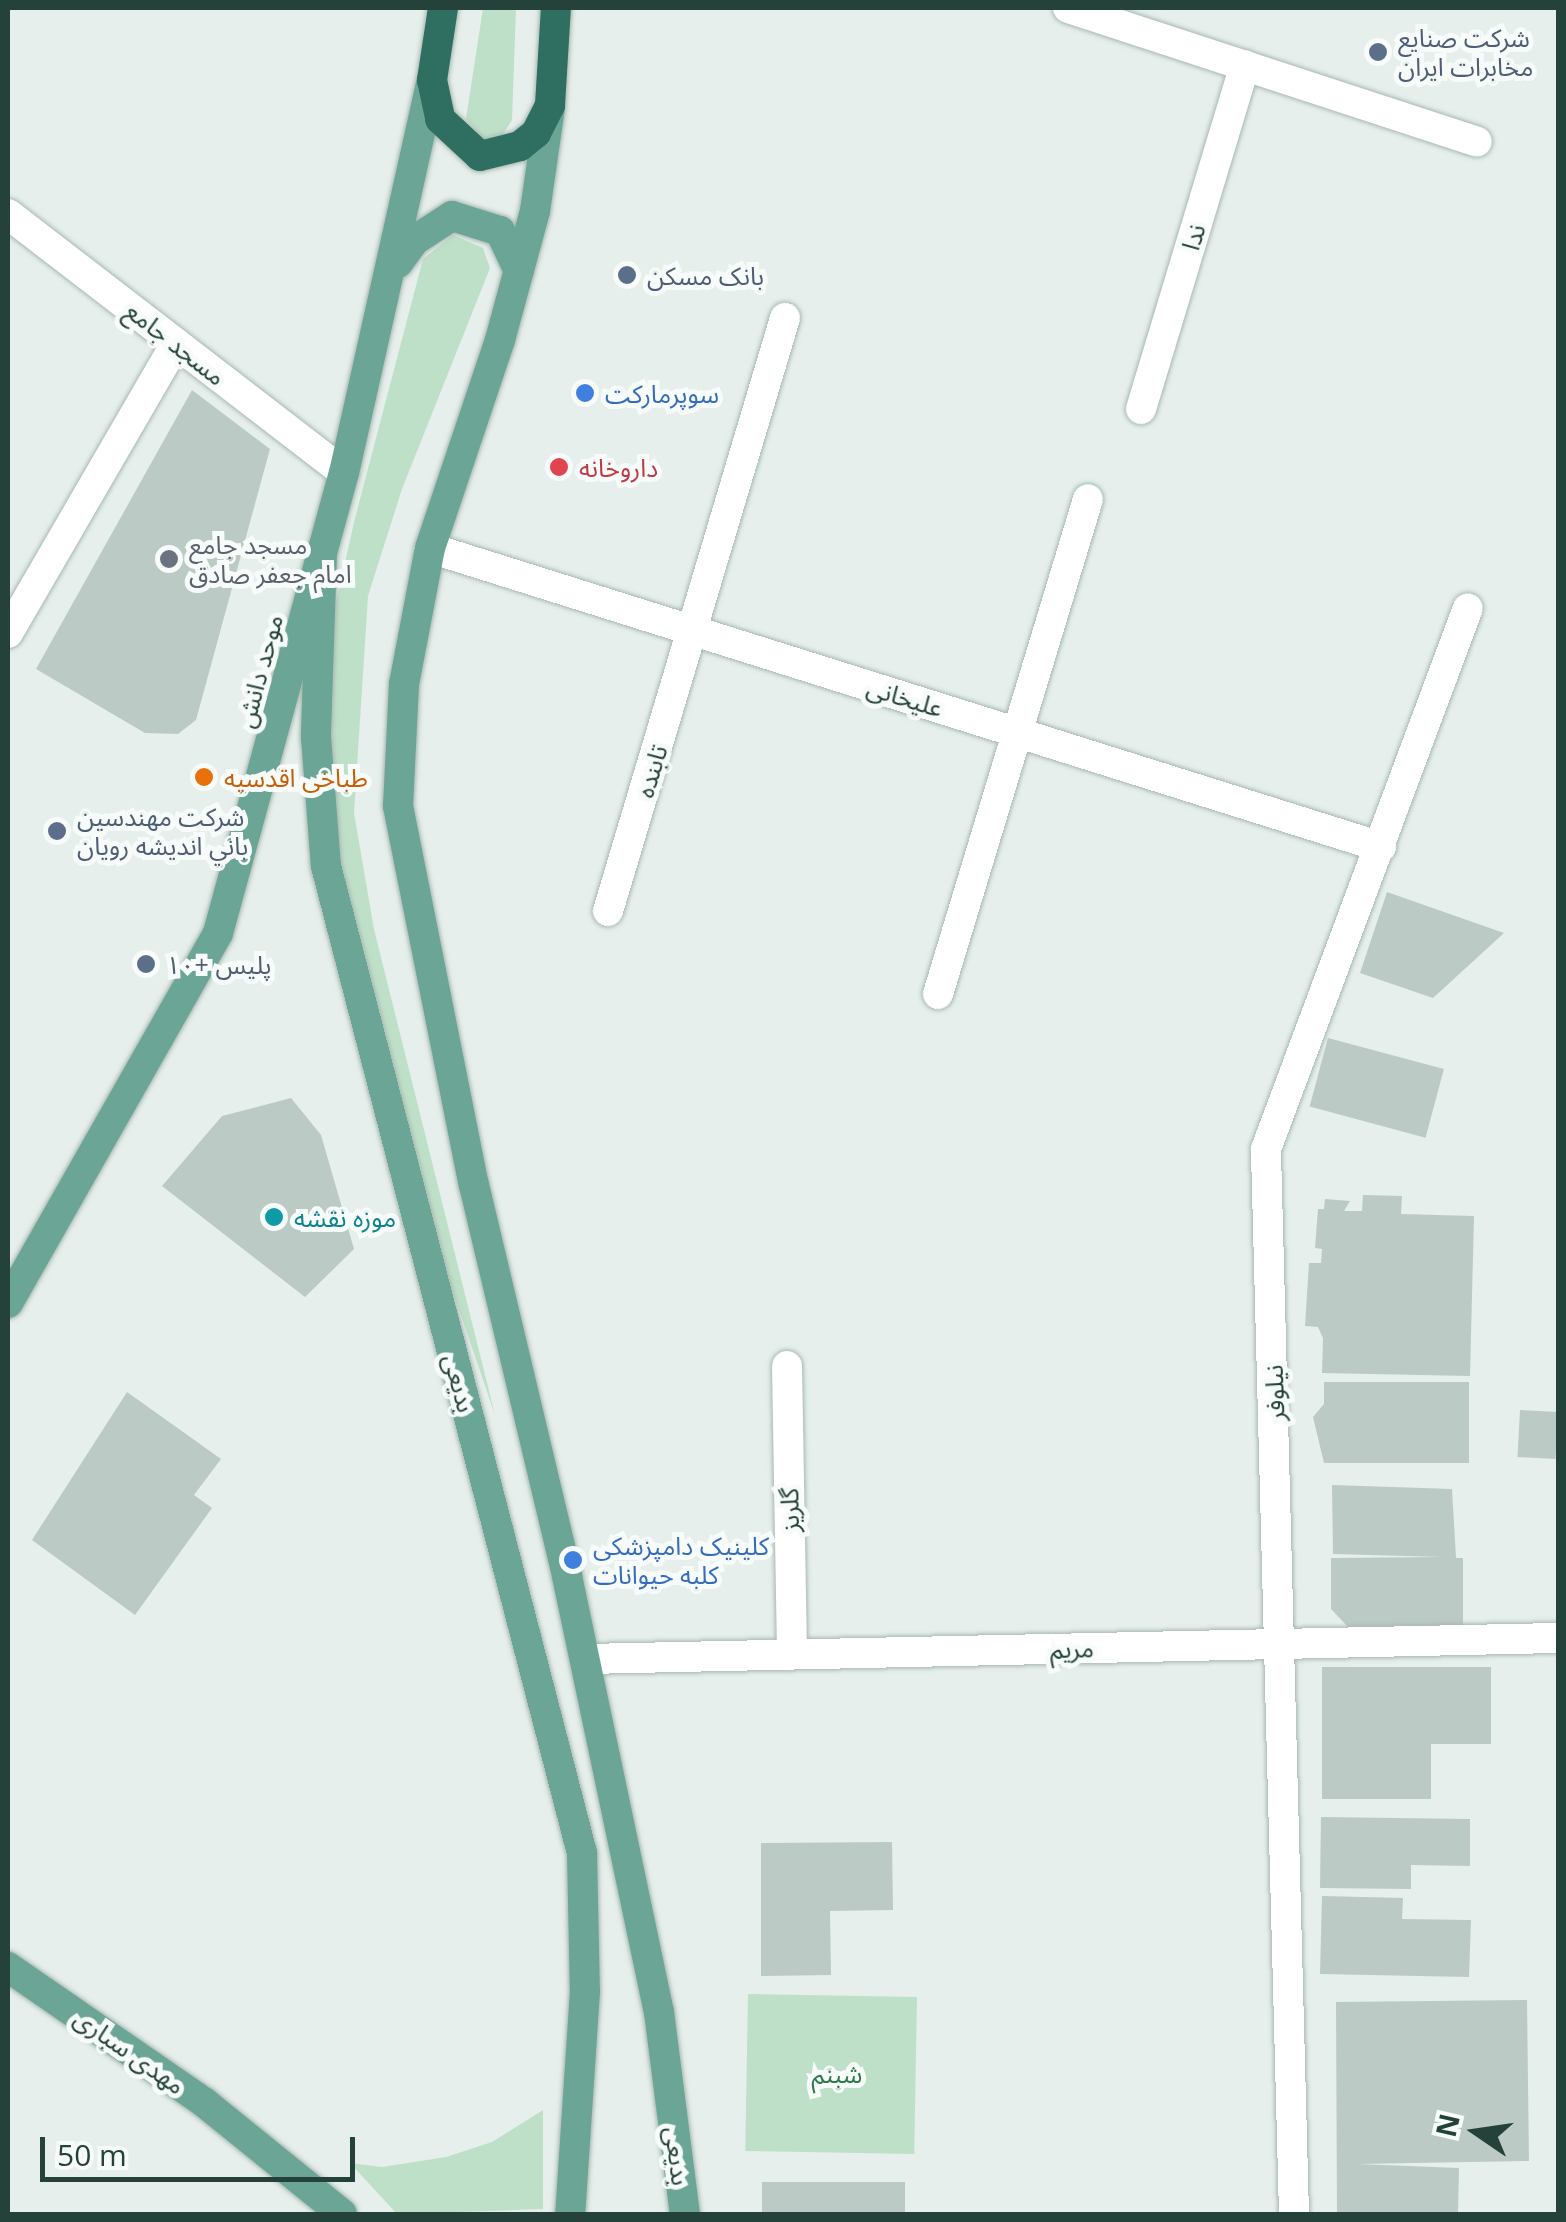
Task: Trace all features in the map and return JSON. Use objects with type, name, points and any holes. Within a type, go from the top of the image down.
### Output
[{"type":"highway","name":"موحد دانش","points":[[432,80],[443,8]]},
{"type":"highway","points":[[432,80],[440,119],[480,156],[520,146],[536,134],[550,105],[556,8]]},
{"type":"main road","name":"موحد دانش","points":[[8,1302],[218,933],[344,473],[394,269],[432,80]]},
{"type":"main road","points":[[430,548],[519,271],[550,105]]},
{"type":"main road","points":[[394,269],[415,240],[452,216],[500,231],[519,271]]},
{"type":"main road","name":"بدیعی","points":[[430,548],[401,720],[398,806],[407,866],[474,1185],[586,1659],[660,2012],[685,2214]]},
{"type":"main road","name":"بدیعی","points":[[322,552],[316,737],[326,866],[582,1853],[586,1991],[570,2214]]},
{"type":"main road","name":"مهدی سباری","points":[[8,1967],[205,2103],[342,2214]]},
{"type":"street","points":[[1068,8],[1477,142]]},
{"type":"street","name":"ندا","points":[[1142,408],[1245,66]]},
{"type":"street","name":"مسجد جامع","points":[[8,214],[344,473]]},
{"type":"street","name":"تابنده","points":[[608,911],[785,318]]},
{"type":"street","points":[[8,633],[176,343]]},
{"type":"street","points":[[938,994],[1088,499]]},
{"type":"street","name":"علیخانی","points":[[430,548],[1380,846]]},
{"type":"street","name":"نیلوفر","points":[[1294,2214],[1266,1149],[1468,608]]},
{"type":"street","name":"گلریز","points":[[787,1366],[792,1653]]},
{"type":"street","name":"مریم","points":[[586,1659],[1558,1638]]},
{"type":"green space","points":[[483,8],[516,8],[512,120],[502,136],[484,140],[466,119]]},
{"type":"green space","points":[[453,235],[483,248],[490,268],[402,489],[368,596],[354,813],[374,929],[495,1415],[420,1195],[342,897],[329,715],[335,608],[354,522],[423,259]]},
{"type":"green space","name":"شبنم","points":[[748,1994],[917,1997],[914,2154],[745,2151]]},
{"type":"green space","points":[[543,2110],[543,2209],[397,2214],[350,2163],[382,2167],[446,2157],[492,2142]]},
{"type":"building","name":"مسجد جامع امام جعفر صادق","points":[[192,390],[270,449],[196,720],[178,734],[145,733],[36,669]]},
{"type":"building","points":[[1387,892],[1504,933],[1433,998],[1360,973]]},
{"type":"building","points":[[1328,1038],[1444,1069],[1426,1138],[1310,1107]]},
{"type":"building","name":"موزه نقشه","points":[[291,1098],[321,1135],[354,1249],[305,1297],[162,1186],[222,1116]]},
{"type":"building","points":[[1363,1195],[1402,1196],[1401,1214],[1474,1216],[1470,1376],[1322,1373],[1323,1338],[1318,1327],[1305,1326],[1309,1263],[1321,1263],[1322,1249],[1315,1248],[1318,1209],[1324,1209],[1325,1199],[1350,1201],[1344,1211],[1362,1211]]},
{"type":"building","points":[[1324,1382],[1469,1382],[1469,1463],[1324,1463],[1313,1417],[1324,1404]]},
{"type":"building","points":[[127,1392],[221,1459],[194,1495],[212,1508],[135,1615],[32,1540]]},
{"type":"building","points":[[1520,1410],[1558,1412],[1555,1459],[1518,1457]]},
{"type":"building","points":[[1332,1485],[1452,1489],[1456,1558],[1463,1558],[1463,1629],[1350,1629],[1331,1609],[1331,1558],[1442,1557],[1333,1554]]},
{"type":"building","points":[[1322,1667],[1491,1667],[1491,1744],[1431,1744],[1431,1799],[1322,1799]]},
{"type":"building","points":[[1321,1817],[1470,1819],[1470,1866],[1411,1865],[1411,1889],[1320,1888]]},
{"type":"building","points":[[892,1842],[893,1910],[830,1911],[831,1975],[761,1976],[761,1843]]},
{"type":"building","points":[[1322,1896],[1403,1898],[1402,1919],[1471,1920],[1469,1977],[1320,1974]]},
{"type":"building","points":[[1527,2000],[1529,2161],[1357,2164],[1459,2168],[1458,2214],[1337,2214],[1336,2002]]},
{"type":"building","points":[[762,2182],[905,2182],[905,2214],[762,2214]]},
{"type":"place","name":"شرکت صنایع مخابرات ایران","points":[[1378,52]]},
{"type":"place","name":"بانک مسکن","points":[[627,275]]},
{"type":"place","name":"سوپرمارکت","points":[[585,393]]},
{"type":"place","name":"داروخانه","points":[[559,467]]},
{"type":"place","name":"مسجد جامع امام جعفر صادق","points":[[169,559]]},
{"type":"place","name":"طباخى اقدسيه","points":[[204,777]]},
{"type":"place","name":"شركت مهندسين باني انديشه رويان","points":[[57,831]]},
{"type":"place","name":"پلیس +۱۰","points":[[146,964]]},
{"type":"place","name":"موزه نقشه","points":[[274,1217]]},
{"type":"place","name":"کلینیک دامپزشکی کلبه حیوانات","points":[[573,1560]]}]
